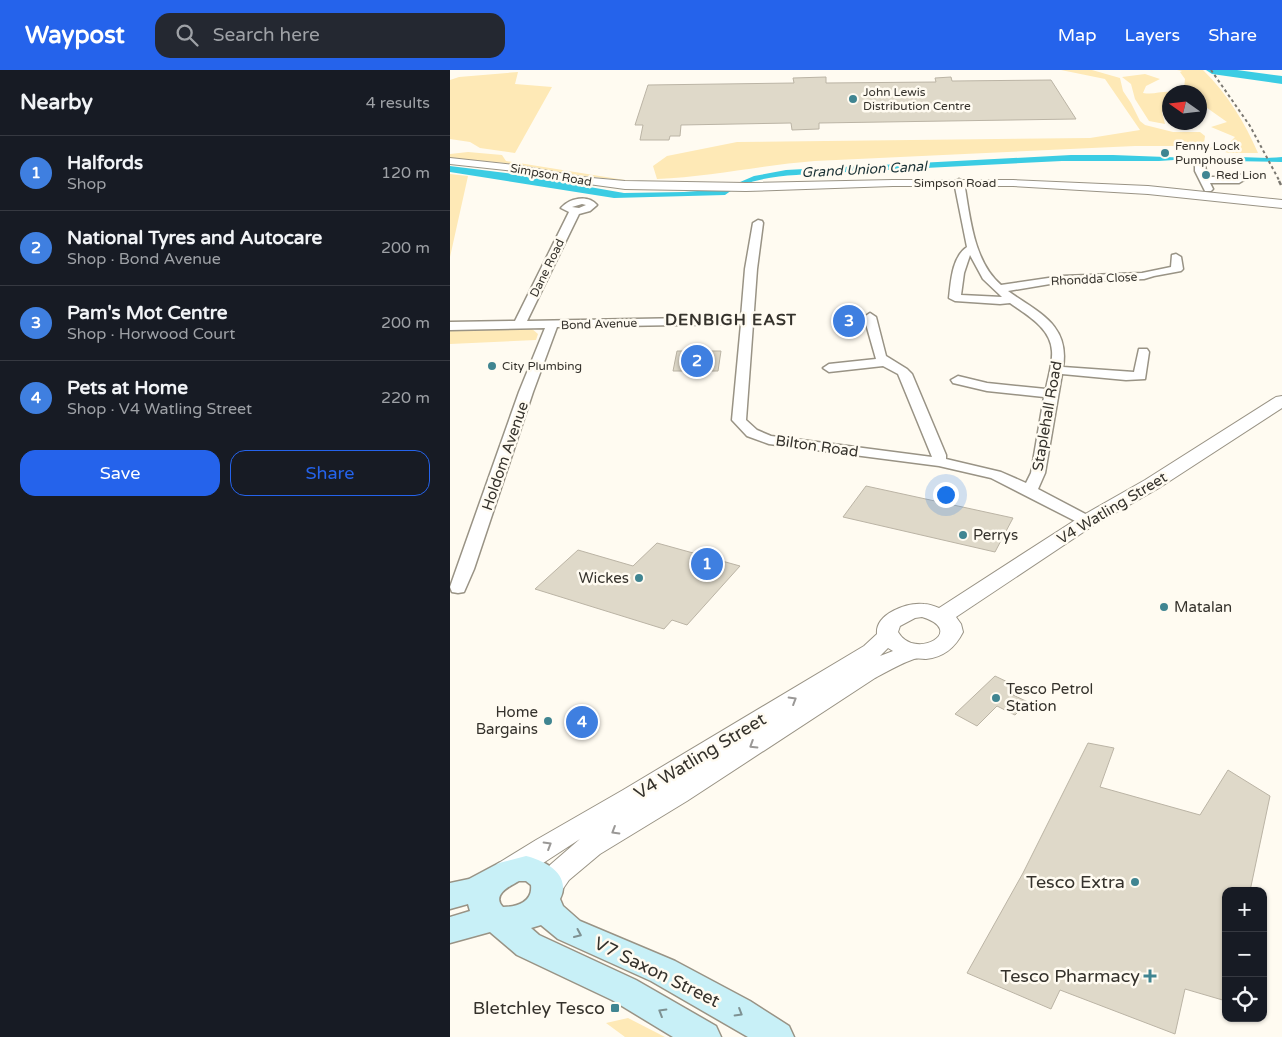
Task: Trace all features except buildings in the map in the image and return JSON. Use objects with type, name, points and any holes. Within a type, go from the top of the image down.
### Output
[{"type":"main road","points":[[450,896],[478,888],[517,870],[535,871],[542,875],[546,894],[539,909],[519,920],[495,919],[450,930]]},
{"type":"main road","points":[[495,919],[485,911],[482,902],[484,892],[499,877]]},
{"type":"main road","name":"V7 Saxon Street","points":[[546,894],[550,914],[569,930],[663,971],[738,1012],[777,1037]]},
{"type":"main road","name":"V7 Saxon Street","points":[[495,919],[528,945],[624,990],[704,1037]]},
{"type":"street","name":"Simpson Road","points":[[450,161],[515,168],[581,180],[625,185],[723,185],[746,187],[959,182],[1102,187],[1282,204]]},
{"type":"street","points":[[1200,165],[1200,171],[1205,180],[1209,196]]},
{"type":"street","points":[[1205,180],[1232,181],[1239,180],[1238,178]]},
{"type":"street","name":"Staplehall Road","points":[[959,182],[972,248],[987,278],[1046,325],[1055,337],[1059,352],[1038,473],[1030,491]]},
{"type":"street","name":"Dane Road","points":[[519,325],[575,211]]},
{"type":"street","name":"Bilton Road","points":[[758,223],[751,269],[739,420],[745,429],[755,436],[769,440],[939,462],[996,475],[1087,522]]},
{"type":"street","points":[[972,248],[965,252],[958,273],[955,298],[1000,301],[1013,299]]},
{"type":"street","name":"Rhondda Close","points":[[999,289],[1062,279],[1144,276],[1148,273],[1177,269],[1176,257]]},
{"type":"street","points":[[870,318],[883,362]]},
{"type":"street","name":"Bond Avenue","points":[[450,326],[747,320]]},
{"type":"street","name":"Holdom Avenue","points":[[458,588],[526,392],[552,325]]},
{"type":"street","points":[[1057,370],[1140,376],[1143,352]]},
{"type":"street","points":[[829,368],[883,362],[901,369],[906,374],[939,455],[939,462]]},
{"type":"street","points":[[958,380],[987,387],[1052,394]]},
{"type":"street","name":"V4 Watling Street","points":[[942,616],[1087,522],[1152,484],[1277,404]]},
{"type":"street","points":[[923,610],[942,616],[952,627],[953,634],[950,640],[935,650],[916,651],[899,645],[890,635],[891,622],[904,613],[923,610]]},
{"type":"street","name":"V4 Watling Street","points":[[499,877],[853,664],[890,635]]},
{"type":"street","name":"V4 Watling Street","points":[[546,894],[570,861],[601,840],[680,793],[867,673],[890,660],[916,651]]},
{"type":"shaded area","points":[[1061,70],[1092,70],[1120,78],[1123,91],[1140,121],[1145,125],[1173,132],[1200,132],[1205,136],[1204,143],[1175,146],[1135,146],[815,161],[697,176],[657,179],[653,166],[667,156],[737,142],[1090,138],[1140,130],[1105,79]]},
{"type":"shaded area","points":[[1177,70],[1203,70],[1212,79],[1235,109],[1258,153],[1229,153],[1208,148],[1228,144],[1235,137],[1211,127],[1227,122],[1207,108],[1207,85],[1184,85],[1185,79],[1180,72],[1182,71]]},
{"type":"shaded area","points":[[518,72],[515,84],[552,87],[515,153],[480,148],[470,142],[450,139],[450,80],[459,77]]},
{"type":"shaded area","points":[[1145,74],[1160,79],[1146,86],[1143,93],[1162,92],[1162,123],[1149,121],[1135,99],[1131,84],[1122,77]]},
{"type":"shaded area","points":[[468,152],[502,155],[506,161],[637,182],[551,172],[505,163],[450,158],[450,154]]},
{"type":"shaded area","points":[[450,174],[468,176],[450,257]]},
{"type":"shaded area","points":[[531,328],[538,334],[536,340],[450,344],[450,330]]},
{"type":"shaded area","points":[[628,1018],[665,1037],[625,1037],[606,1023]]},
{"type":"water","name":"Grand Union Canal","points":[[1071,155],[1218,159],[1282,157],[1282,162],[1174,160],[1062,161],[828,173],[774,177],[747,183],[725,195],[614,198],[450,172],[450,166],[515,174],[624,193],[684,192],[724,189],[754,176],[786,170]]},
{"type":"waterway","points":[[1212,70],[1282,80]]},
{"type":"railway","points":[[1211,70],[1250,126],[1280,182]]},
{"type":"railway","points":[[1279,181],[1282,187]]},
{"type":"place","name":"John Lewis Distribution Centre","points":[[853,99]]},
{"type":"place","name":"Fenny Lock Pumphouse","points":[[1165,153]]},
{"type":"place","name":"Red Lion","points":[[1206,175]]},
{"type":"place","name":"Pam's Mot Centre","points":[[849,321]]},
{"type":"place","name":"National Tyres and Autocare","points":[[697,361]]},
{"type":"place","name":"City Plumbing","points":[[492,366]]},
{"type":"place","name":"Perrys","points":[[963,535]]},
{"type":"place","name":"Halfords","points":[[707,564]]},
{"type":"place","name":"Wickes","points":[[639,578]]},
{"type":"place","name":"Matalan","points":[[1164,607]]},
{"type":"place","name":"Tesco Petrol Station","points":[[996,698]]},
{"type":"place","name":"Home Bargains","points":[[548,721]]},
{"type":"place","name":"Pets at Home","points":[[582,722]]},
{"type":"place","name":"Tesco Extra","points":[[1135,882]]},
{"type":"place","name":"Tesco Pharmacy","points":[[1150,976]]},
{"type":"place","name":"Bletchley Tesco","points":[[615,1008]]},
{"type":"district","name":"DENBIGH EAST","points":[[731,319]]}]
